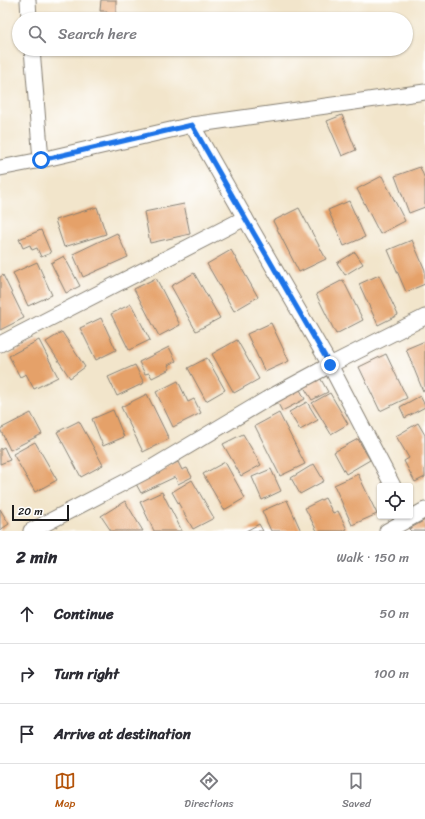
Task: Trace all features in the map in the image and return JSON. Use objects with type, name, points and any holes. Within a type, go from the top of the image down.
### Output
[{"type":"street","points":[[28,0],[29,12]]},
{"type":"street","points":[[33,56],[41,160]]},
{"type":"street","points":[[0,168],[192,125],[425,92]]},
{"type":"street","points":[[192,125],[330,365],[391,483]]},
{"type":"street","points":[[0,344],[245,218]]},
{"type":"street","points":[[31,531],[148,470],[267,399],[425,317]]},
{"type":"street","points":[[413,515],[425,510]]},
{"type":"street","points":[[387,531],[406,519]]},
{"type":"building","points":[[101,0],[116,0],[116,12],[100,11]]},
{"type":"building","points":[[342,115],[356,150],[342,156],[327,121]]},
{"type":"building","points":[[420,167],[425,179],[425,207],[409,213],[395,176]]},
{"type":"building","points":[[382,176],[405,221],[380,234],[357,189]]},
{"type":"building","points":[[349,201],[365,237],[344,246],[328,210]]},
{"type":"building","points":[[184,204],[190,234],[150,243],[144,212]]},
{"type":"building","points":[[97,207],[106,234],[64,247],[55,220]]},
{"type":"building","points":[[299,208],[326,259],[299,272],[273,221]]},
{"type":"building","points":[[41,230],[51,253],[41,257],[37,248],[32,250],[30,245],[23,248],[19,239]]},
{"type":"building","points":[[117,233],[128,257],[83,277],[73,254]]},
{"type":"building","points":[[412,240],[425,270],[425,284],[406,292],[388,250]]},
{"type":"building","points":[[231,250],[258,297],[234,311],[207,264]]},
{"type":"building","points":[[355,252],[363,264],[345,275],[337,263]]},
{"type":"building","points":[[64,256],[80,286],[66,293],[51,263]]},
{"type":"building","points":[[37,262],[52,295],[28,306],[13,273]]},
{"type":"building","points":[[194,273],[220,318],[196,331],[171,286]]},
{"type":"building","points":[[3,275],[24,318],[0,330],[0,277]]},
{"type":"building","points":[[379,275],[398,315],[378,325],[359,284]]},
{"type":"building","points":[[156,278],[180,325],[159,336],[134,289]]},
{"type":"building","points":[[343,280],[363,320],[336,334],[316,294]]},
{"type":"building","points":[[131,304],[150,340],[129,350],[111,314]]},
{"type":"building","points":[[101,318],[116,350],[96,360],[80,328]]},
{"type":"building","points":[[271,323],[289,361],[265,372],[247,334]]},
{"type":"building","points":[[62,332],[85,367],[70,378],[46,342]]},
{"type":"building","points":[[39,340],[58,377],[34,389],[26,374],[20,377],[9,356]]},
{"type":"building","points":[[237,340],[259,379],[234,393],[212,354]]},
{"type":"building","points":[[425,341],[425,390],[423,391],[406,349]]},
{"type":"building","points":[[169,347],[176,361],[168,365],[170,369],[152,378],[149,373],[145,374],[139,362]]},
{"type":"building","points":[[386,354],[407,398],[380,411],[359,367]]},
{"type":"building","points":[[207,358],[225,390],[206,401],[188,368]]},
{"type":"building","points":[[135,365],[144,383],[117,396],[108,377]]},
{"type":"building","points":[[318,374],[328,392],[312,400],[302,384]]},
{"type":"building","points":[[178,381],[188,402],[194,399],[201,413],[173,427],[156,392]]},
{"type":"building","points":[[298,386],[305,399],[282,411],[275,398]]},
{"type":"building","points":[[330,393],[348,424],[331,434],[312,403]]},
{"type":"building","points":[[147,394],[169,439],[143,452],[121,407]]},
{"type":"building","points":[[420,396],[425,407],[405,418],[400,407]]},
{"type":"building","points":[[307,402],[318,420],[300,430],[289,412]]},
{"type":"building","points":[[113,410],[124,437],[103,446],[92,419]]},
{"type":"building","points":[[31,413],[42,434],[10,450],[0,429]]},
{"type":"building","points":[[279,413],[305,464],[280,476],[255,426]]},
{"type":"building","points":[[79,421],[103,465],[81,477],[57,432]]},
{"type":"building","points":[[418,423],[425,435],[425,477],[415,482],[404,461],[409,458],[396,436]]},
{"type":"building","points":[[243,434],[261,465],[241,476],[223,444]]},
{"type":"building","points":[[358,439],[370,460],[346,474],[334,452]]},
{"type":"building","points":[[35,442],[57,480],[35,492],[13,454]]},
{"type":"building","points":[[4,447],[10,460],[0,464],[0,449]]},
{"type":"building","points":[[178,462],[182,470],[187,468],[192,477],[178,484],[175,477],[141,493],[135,482]]},
{"type":"building","points":[[225,462],[245,498],[224,510],[203,474]]},
{"type":"building","points":[[314,464],[324,481],[300,494],[291,478]]},
{"type":"building","points":[[271,469],[281,491],[262,500],[252,477]]},
{"type":"building","points":[[358,474],[377,514],[352,525],[334,485]]},
{"type":"building","points":[[192,480],[214,518],[193,529],[172,492]]},
{"type":"building","points":[[162,492],[182,531],[154,531],[140,502]]},
{"type":"building","points":[[325,498],[333,513],[338,511],[347,529],[343,531],[317,531],[305,508]]},
{"type":"building","points":[[287,500],[301,531],[271,531],[262,511]]},
{"type":"building","points":[[125,501],[143,531],[111,531],[101,516]]},
{"type":"building","points":[[0,509],[9,524],[0,530]]},
{"type":"building","points":[[425,520],[425,531],[411,531],[409,529]]},
{"type":"building","points":[[259,524],[263,531],[246,531]]},
{"type":"route","points":[[41,160],[192,125],[330,365]]}]
